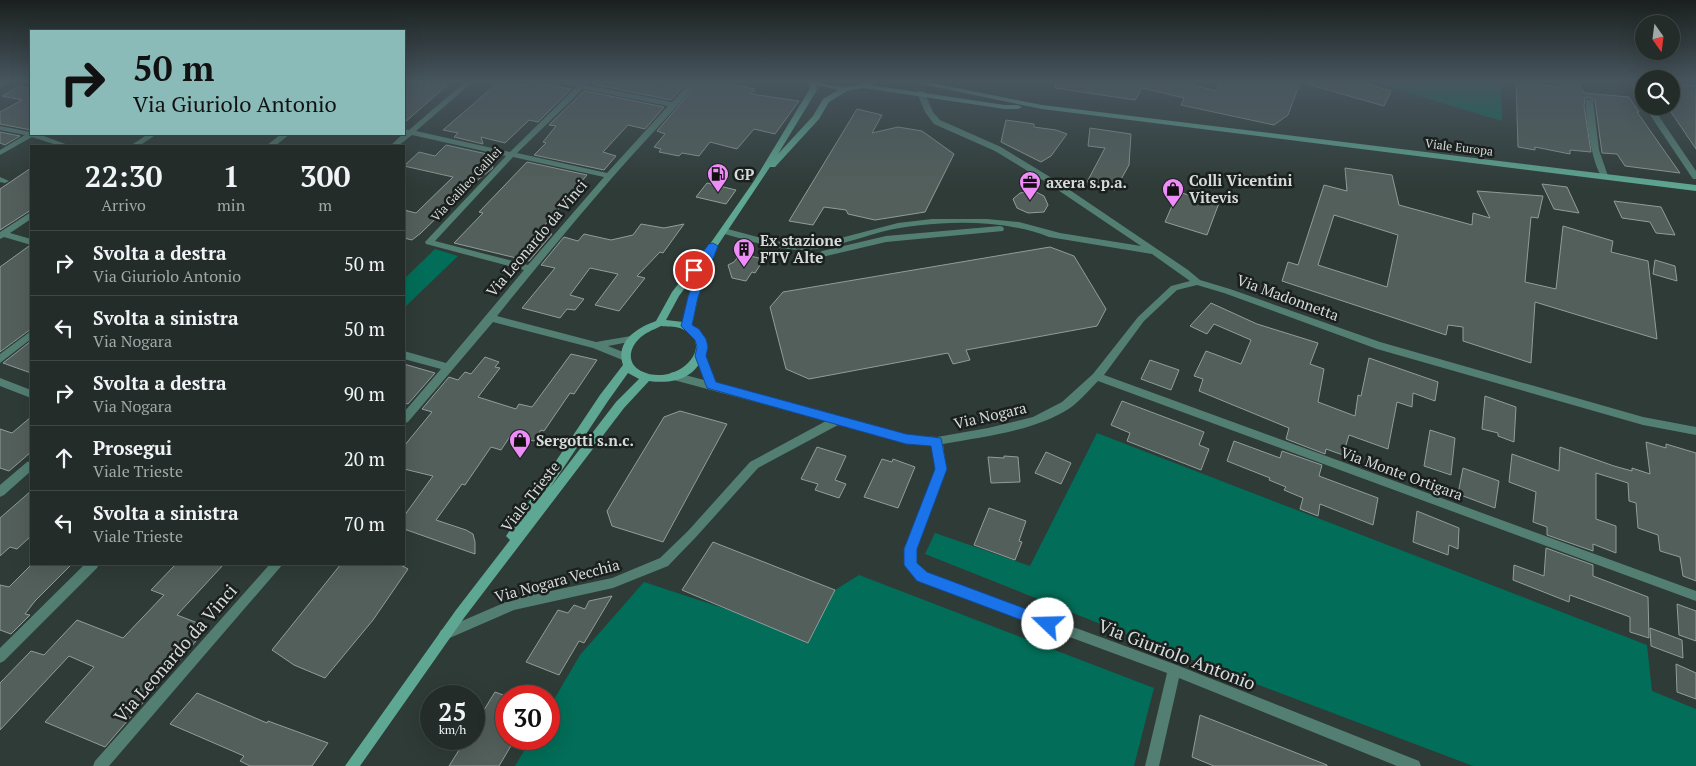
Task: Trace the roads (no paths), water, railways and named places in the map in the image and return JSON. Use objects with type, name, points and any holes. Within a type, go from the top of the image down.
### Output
[{"type":"main road","points":[[660,323],[675,294],[713,246],[758,181],[796,116]]},
{"type":"main road","points":[[758,181],[816,116]]},
{"type":"main road","name":"Viale Europa","points":[[1113,116],[1696,188]]},
{"type":"main road","points":[[686,326],[693,297],[713,246]]},
{"type":"main road","points":[[627,361],[636,373],[660,379],[685,372],[694,365],[700,356],[702,347],[700,339],[695,332],[686,326],[678,324],[660,323],[649,326],[631,338]]},
{"type":"main road","name":"Viale Trieste","points":[[460,614],[627,361],[626,347],[631,338]]},
{"type":"main road","name":"Viale Trieste","points":[[352,766],[460,614],[620,405],[647,377]]},
{"type":"street","points":[[406,132],[427,116]]},
{"type":"street","name":"Via Galileo Galilei","points":[[530,269],[429,242],[510,155],[551,116]]},
{"type":"street","name":"Via Leonardo da Vinci","points":[[405,418],[492,318],[530,269],[609,176],[665,116]]},
{"type":"street","name":"Via Madonnetta","points":[[932,116],[938,122],[998,149],[1052,182],[1197,282],[1228,291],[1376,344],[1485,378],[1643,420],[1696,431]]},
{"type":"street","points":[[1591,116],[1595,150],[1604,176]]},
{"type":"street","points":[[1655,116],[1696,177]]},
{"type":"street","points":[[0,128],[30,134]]},
{"type":"street","points":[[406,132],[609,176]]},
{"type":"street","points":[[0,153],[30,135]]},
{"type":"street","points":[[35,135],[64,145]]},
{"type":"street","points":[[136,145],[151,135]]},
{"type":"street","points":[[271,145],[285,135]]},
{"type":"street","points":[[395,145],[403,135]]},
{"type":"street","points":[[2,235],[30,216]]},
{"type":"street","points":[[724,231],[766,242],[801,247],[828,244],[884,228],[933,222],[1003,224],[1020,225],[1056,234],[1154,251]]},
{"type":"street","points":[[822,254],[886,239],[931,234],[996,229],[1056,234]]},
{"type":"street","points":[[2,235],[30,242]]},
{"type":"street","name":"Via Nogara","points":[[674,376],[906,439],[937,442],[1036,420],[1066,404],[1097,377],[1141,319],[1174,288],[1197,282]]},
{"type":"street","points":[[492,318],[595,345],[627,361]]},
{"type":"street","points":[[0,359],[30,335]]},
{"type":"street","points":[[595,345],[631,338]]},
{"type":"street","points":[[405,355],[449,368]]},
{"type":"street","points":[[700,356],[712,385]]},
{"type":"street","name":"Via Monte Ortigara","points":[[1097,377],[1696,596]]},
{"type":"street","points":[[0,382],[30,394]]},
{"type":"street","name":"Via Nogara Vecchia","points":[[445,634],[513,605],[613,583],[664,562],[754,465],[836,421]]},
{"type":"street","name":"Via Giuriolo Antonio","points":[[937,442],[941,469],[910,549],[911,565],[922,577],[1174,670],[1414,766]]},
{"type":"street","points":[[0,492],[30,466]]},
{"type":"street","points":[[0,657],[92,565]]},
{"type":"street","name":"Via Leonardo da Vinci","points":[[100,766],[276,565]]},
{"type":"street","points":[[1152,766],[1174,670]]},
{"type":"place","name":"GP","points":[[718,193]]},
{"type":"place","name":"axera s.p.a.","points":[[1030,201]]},
{"type":"place","name":"Colli Vicentini Vitevis","points":[[1173,208]]},
{"type":"place","name":"Ex stazione FTV Alte","points":[[744,268]]},
{"type":"place","name":"Sergotti s.n.c.","points":[[520,459]]}]
